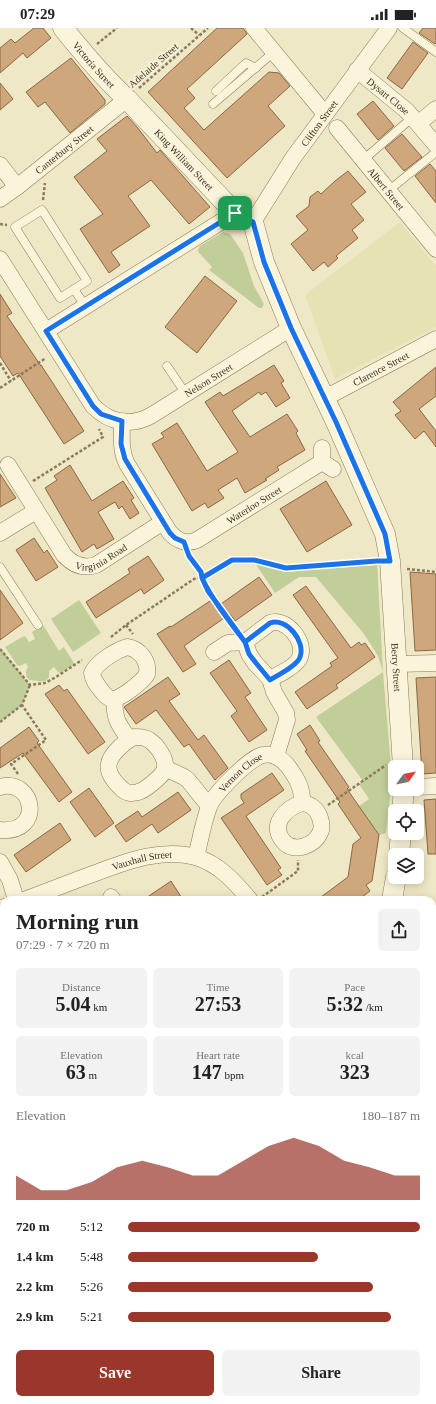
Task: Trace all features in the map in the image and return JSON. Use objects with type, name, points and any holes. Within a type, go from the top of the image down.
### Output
[{"type":"street","name":"Victoria Street","points":[[63,28],[113,87],[127,99]]},
{"type":"street","points":[[254,28],[325,114]]},
{"type":"street","name":"Clifton Street","points":[[253,222],[292,158],[389,28]]},
{"type":"street","name":"Dysart Close","points":[[357,70],[407,111],[436,145]]},
{"type":"street","name":"Canterbury Street","points":[[0,199],[127,99]]},
{"type":"street","name":"King William Street","points":[[127,99],[235,213],[253,222]]},
{"type":"street","name":"Dysart Close","points":[[416,120],[436,109]]},
{"type":"street","name":"Albert Street","points":[[337,128],[436,249]]},
{"type":"street","points":[[0,165],[17,187]]},
{"type":"street","points":[[46,331],[235,213]]},
{"type":"street","points":[[253,222],[264,262],[291,328],[325,398],[385,534],[391,564]]},
{"type":"street","points":[[1,261],[93,406]]},
{"type":"street","name":"Nelson Street","points":[[93,406],[101,414],[122,421],[142,421],[291,328]]},
{"type":"street","name":"Clarence Street","points":[[325,398],[436,339]]},
{"type":"street","points":[[122,421],[121,444],[125,459],[163,522],[175,538],[184,542]]},
{"type":"street","name":"Waterloo Street","points":[[184,542],[193,542],[197,540],[326,460]]},
{"type":"street","name":"Virginia Road","points":[[8,465],[67,559],[73,564],[86,567],[96,565],[163,522]]},
{"type":"street","points":[[0,533],[36,511]]},
{"type":"street","name":"Berry Street","points":[[391,564],[403,760]]},
{"type":"street","points":[[214,652],[228,643],[245,642],[270,623],[279,622],[292,631],[299,640],[301,650],[300,657],[296,663],[270,680]]},
{"type":"street","points":[[245,642],[249,654],[270,680],[274,692],[286,713],[287,720],[276,756]]},
{"type":"street","points":[[398,664],[436,663]]},
{"type":"street","points":[[115,699],[114,714],[129,739]]},
{"type":"street","points":[[141,737],[150,740],[163,758],[165,768],[162,774],[158,779],[140,792],[130,793],[121,789],[108,772],[108,761],[129,739],[141,737]]},
{"type":"street","name":"Vernon Close","points":[[196,857],[209,806],[222,788],[250,761],[263,754],[276,756],[284,762],[295,776],[303,794],[302,803]]},
{"type":"street","points":[[165,768],[188,780],[209,806]]},
{"type":"street","points":[[0,787],[9,786],[22,791],[29,802],[30,812],[28,819],[18,829],[11,831],[0,830]]},
{"type":"street","points":[[424,787],[436,786]]},
{"type":"street","points":[[302,803],[311,806],[318,812],[321,830],[315,839],[299,848],[293,848],[283,841],[278,828],[279,820],[296,805],[302,803]]},
{"type":"street","name":"Vauxhall Street","points":[[35,896],[127,861],[162,854],[181,854],[196,857],[213,865],[226,874],[247,896]]},
{"type":"street","points":[[0,862],[10,880],[15,896]]},
{"type":"street","points":[[393,896],[395,884]]},
{"type":"lane","points":[[403,28],[436,52]]},
{"type":"lane","points":[[213,104],[274,52]]},
{"type":"lane","points":[[216,91],[246,63],[256,68]]},
{"type":"lane","points":[[363,160],[416,120]]},
{"type":"lane","points":[[388,191],[436,152]]},
{"type":"lane","points":[[42,210],[87,281],[60,298],[15,227],[42,210]]},
{"type":"lane","points":[[74,289],[85,306]]},
{"type":"lane","points":[[167,366],[186,394]]},
{"type":"lane","points":[[0,567],[38,625]]},
{"type":"path","points":[[85,55],[116,28]]},
{"type":"path","points":[[191,28],[199,36]]},
{"type":"path","name":"Adelaide Street","points":[[127,99],[208,28]]},
{"type":"path","points":[[42,210],[46,163]]},
{"type":"path","points":[[0,388],[58,350]]},
{"type":"path","points":[[0,363],[11,381]]},
{"type":"path","points":[[22,488],[103,437],[90,411],[93,406]]},
{"type":"path","points":[[184,542],[189,556],[201,572],[208,591],[245,642]]},
{"type":"path","points":[[108,640],[126,625],[194,579],[202,578],[232,560],[254,560],[286,568],[377,561],[436,572]]},
{"type":"path","points":[[0,648],[30,685]]},
{"type":"path","points":[[30,685],[45,683],[83,659]]},
{"type":"path","points":[[0,722],[22,705],[30,685]]},
{"type":"path","points":[[17,788],[19,775],[11,764],[46,740],[22,705]]},
{"type":"path","points":[[318,812],[388,764]]},
{"type":"path","points":[[263,896],[298,871],[299,848]]},
{"type":"shaded area","points":[[400,222],[436,266],[436,327],[335,379],[305,295]]},
{"type":"green space","points":[[223,232],[230,234],[243,253],[254,286],[264,304],[262,308],[259,308],[209,270],[212,267],[199,253],[198,250],[200,246]]},
{"type":"green space","points":[[253,560],[286,568],[377,561],[383,672],[378,656],[364,634],[316,577],[299,577],[275,593]]},
{"type":"green space","points":[[79,600],[101,633],[73,652],[51,619]]},
{"type":"green space","points":[[43,625],[59,651],[64,647],[74,663],[60,673],[54,667],[49,671],[47,680],[30,680],[26,676],[28,667],[26,663],[20,666],[17,665],[5,647],[24,636],[29,642],[35,639],[32,632]]},
{"type":"green space","points":[[0,649],[30,685],[22,705],[0,722]]},
{"type":"green space","points":[[383,672],[390,760],[388,760],[388,796],[390,796],[386,833],[379,835],[359,806],[369,799],[359,784],[363,781],[316,717]]},
{"type":"building","points":[[34,28],[43,28],[51,38],[27,58],[23,53],[0,73],[0,48],[11,39],[15,43]]},
{"type":"building","points":[[217,28],[243,28],[247,34],[187,89],[195,98],[184,108],[204,130],[269,72],[279,73],[290,86],[268,106],[285,126],[227,178],[148,92]]},
{"type":"building","points":[[423,28],[436,28],[435,44],[419,33]]},
{"type":"building","points":[[413,42],[428,53],[402,89],[387,78]]},
{"type":"building","points":[[71,58],[105,100],[105,104],[70,133],[45,102],[38,107],[26,92]]},
{"type":"building","points":[[0,83],[13,99],[0,110]]},
{"type":"building","points":[[373,101],[394,126],[378,140],[357,114]]},
{"type":"building","points":[[127,116],[157,153],[160,150],[210,207],[189,224],[151,180],[128,196],[150,226],[111,252],[120,265],[109,273],[80,229],[103,214],[74,177],[107,151],[97,139]]},
{"type":"building","points":[[402,134],[422,157],[404,171],[385,148]]},
{"type":"building","points":[[430,164],[436,171],[436,203],[415,176]]},
{"type":"building","points":[[348,171],[366,192],[351,204],[364,220],[352,230],[358,238],[336,256],[338,258],[328,267],[324,262],[313,271],[291,244],[308,230],[296,216],[309,206],[310,197],[318,191],[321,194]]},
{"type":"building","points":[[205,276],[237,301],[197,353],[165,327]]},
{"type":"building","points":[[0,294],[12,313],[7,316],[84,431],[64,444],[18,373],[13,376],[0,356]]},
{"type":"building","points":[[274,365],[284,381],[281,383],[290,398],[276,407],[266,392],[261,395],[259,392],[232,411],[250,437],[287,414],[298,431],[296,433],[305,450],[277,467],[279,470],[265,479],[267,480],[245,493],[237,478],[218,490],[224,498],[208,508],[205,503],[192,511],[152,444],[164,437],[161,433],[177,423],[207,471],[238,452],[205,402],[220,392],[223,396]]},
{"type":"building","points":[[436,367],[436,396],[419,409],[436,431],[436,447],[424,431],[415,439],[395,415],[401,411],[393,402]]},
{"type":"building","points":[[70,465],[92,501],[123,481],[134,498],[131,500],[139,513],[130,519],[122,506],[119,509],[115,502],[98,512],[114,539],[97,549],[94,544],[82,552],[45,488],[57,480],[54,476]]},
{"type":"building","points":[[0,474],[16,498],[0,507]]},
{"type":"building","points":[[326,481],[352,525],[307,552],[280,509]]},
{"type":"building","points":[[34,538],[44,553],[47,550],[58,567],[36,581],[16,550]]},
{"type":"building","points":[[148,556],[164,580],[144,594],[141,589],[96,618],[86,602],[130,573],[128,569]]},
{"type":"building","points":[[410,572],[436,574],[436,650],[415,651]]},
{"type":"building","points":[[259,577],[272,595],[235,621],[230,614],[184,646],[196,664],[183,672],[157,634],[170,626],[171,627],[213,599],[218,606]]},
{"type":"building","points":[[306,586],[351,648],[359,642],[361,645],[365,643],[375,657],[336,685],[338,688],[307,709],[295,692],[332,666],[330,663],[338,658],[293,595]]},
{"type":"building","points":[[0,590],[23,623],[0,640]]},
{"type":"building","points":[[229,660],[251,693],[245,697],[267,730],[249,742],[231,716],[237,711],[210,673]]},
{"type":"building","points":[[168,677],[180,694],[169,701],[198,740],[204,735],[228,768],[215,780],[189,744],[184,747],[156,710],[136,724],[124,707]]},
{"type":"building","points":[[436,677],[436,773],[424,774],[424,760],[421,760],[416,678]]},
{"type":"building","points":[[59,685],[64,691],[67,689],[105,742],[88,754],[45,694]]},
{"type":"building","points":[[310,725],[320,741],[318,742],[349,787],[347,789],[379,835],[372,881],[366,885],[370,891],[363,896],[322,896],[348,877],[353,844],[361,838],[338,804],[340,802],[305,751],[307,750],[297,734]]},
{"type":"building","points":[[29,727],[39,741],[37,743],[72,792],[59,802],[23,753],[0,768],[0,748]]},
{"type":"building","points":[[272,773],[284,790],[246,816],[281,868],[278,870],[282,875],[267,885],[221,818],[244,803],[241,798],[241,794]]},
{"type":"building","points":[[89,788],[114,823],[95,837],[70,802]]},
{"type":"building","points":[[178,792],[191,810],[158,833],[152,824],[126,842],[115,826],[138,811],[142,817]]},
{"type":"building","points":[[436,799],[436,854],[428,854],[424,800]]},
{"type":"building","points":[[60,823],[71,840],[26,872],[14,855]]},
{"type":"building","points":[[171,881],[180,896],[149,896]]},
{"type":"route","points":[[235,213],[46,331],[93,406],[101,414],[109,418],[122,421],[122,452],[130,468],[170,533],[175,538],[184,542],[189,556],[201,572],[202,578],[208,591],[245,642],[249,654],[270,680],[296,663],[300,657],[301,650],[299,640],[285,625],[279,622],[274,622],[270,623],[245,642],[226,617],[208,591],[202,578],[232,560],[254,560],[286,568],[390,561],[385,534],[336,422],[291,328],[264,262],[253,222],[235,213]]}]
